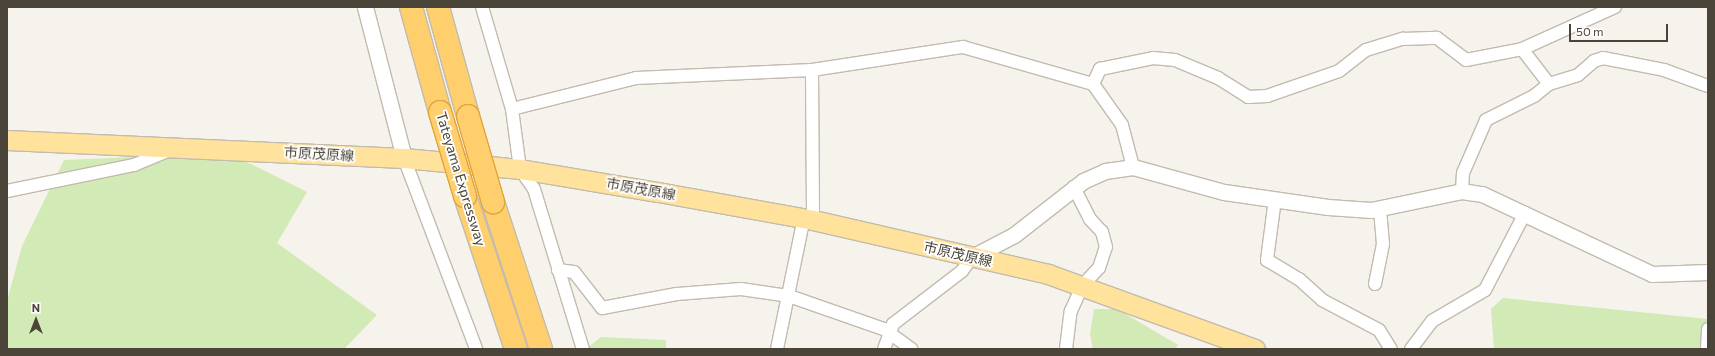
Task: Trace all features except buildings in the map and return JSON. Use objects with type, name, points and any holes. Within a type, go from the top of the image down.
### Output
[{"type":"highway","name":"Tateyama Expressway","points":[[411,7],[465,196],[516,349]]},
{"type":"highway","name":"Tateyama Expressway","points":[[438,7],[493,202],[541,349]]},
{"type":"main road","name":"市原茂原線","points":[[7,140],[404,158],[520,169],[809,219],[972,257],[1082,286],[1230,344],[1255,349]]},
{"type":"street","points":[[365,7],[404,158],[476,349]]},
{"type":"street","points":[[482,7],[512,109],[520,169],[534,189],[583,349]]},
{"type":"street","points":[[1093,84],[1100,70],[1153,58],[1175,60],[1218,78],[1248,97],[1268,96],[1339,71],[1366,50],[1403,39],[1437,38],[1466,60],[1522,49],[1615,7]]},
{"type":"street","points":[[512,109],[636,78],[812,70],[963,47],[1093,84],[1122,125],[1133,167]]},
{"type":"street","points":[[1522,49],[1549,84]]},
{"type":"street","points":[[1462,191],[1467,162],[1486,120],[1534,96],[1549,84],[1578,74],[1603,58],[1664,70],[1708,86]]},
{"type":"street","points":[[777,349],[809,219],[812,70]]},
{"type":"street","points":[[7,191],[134,165],[173,148]]},
{"type":"street","points":[[884,349],[893,324],[962,271],[972,257],[1014,235],[1074,187],[1105,171],[1133,167],[1224,192],[1328,207],[1380,209],[1462,191],[1482,194],[1652,274],[1708,272]]},
{"type":"street","points":[[1066,349],[1071,311],[1082,286],[1099,268],[1106,247],[1102,232],[1092,222],[1074,187]]},
{"type":"street","points":[[1274,199],[1267,260],[1299,279],[1322,300],[1379,330],[1391,349]]},
{"type":"street","points":[[1375,284],[1383,244],[1380,209]]},
{"type":"street","points":[[1411,349],[1432,322],[1485,290],[1525,213]]},
{"type":"street","points":[[558,270],[574,272],[602,308],[701,292],[741,289],[789,296],[890,334],[912,349]]},
{"type":"street","points":[[1707,349],[1708,329]]},
{"type":"green space","points":[[229,153],[307,192],[277,243],[377,315],[344,349],[7,349],[7,301],[22,246],[64,160]]},
{"type":"green space","points":[[1503,298],[1708,319],[1708,349],[1494,349],[1491,309]]},
{"type":"green space","points":[[1094,309],[1117,309],[1178,345],[1175,349],[1093,349],[1090,334]]},
{"type":"green space","points":[[601,337],[666,340],[666,349],[586,349]]}]
